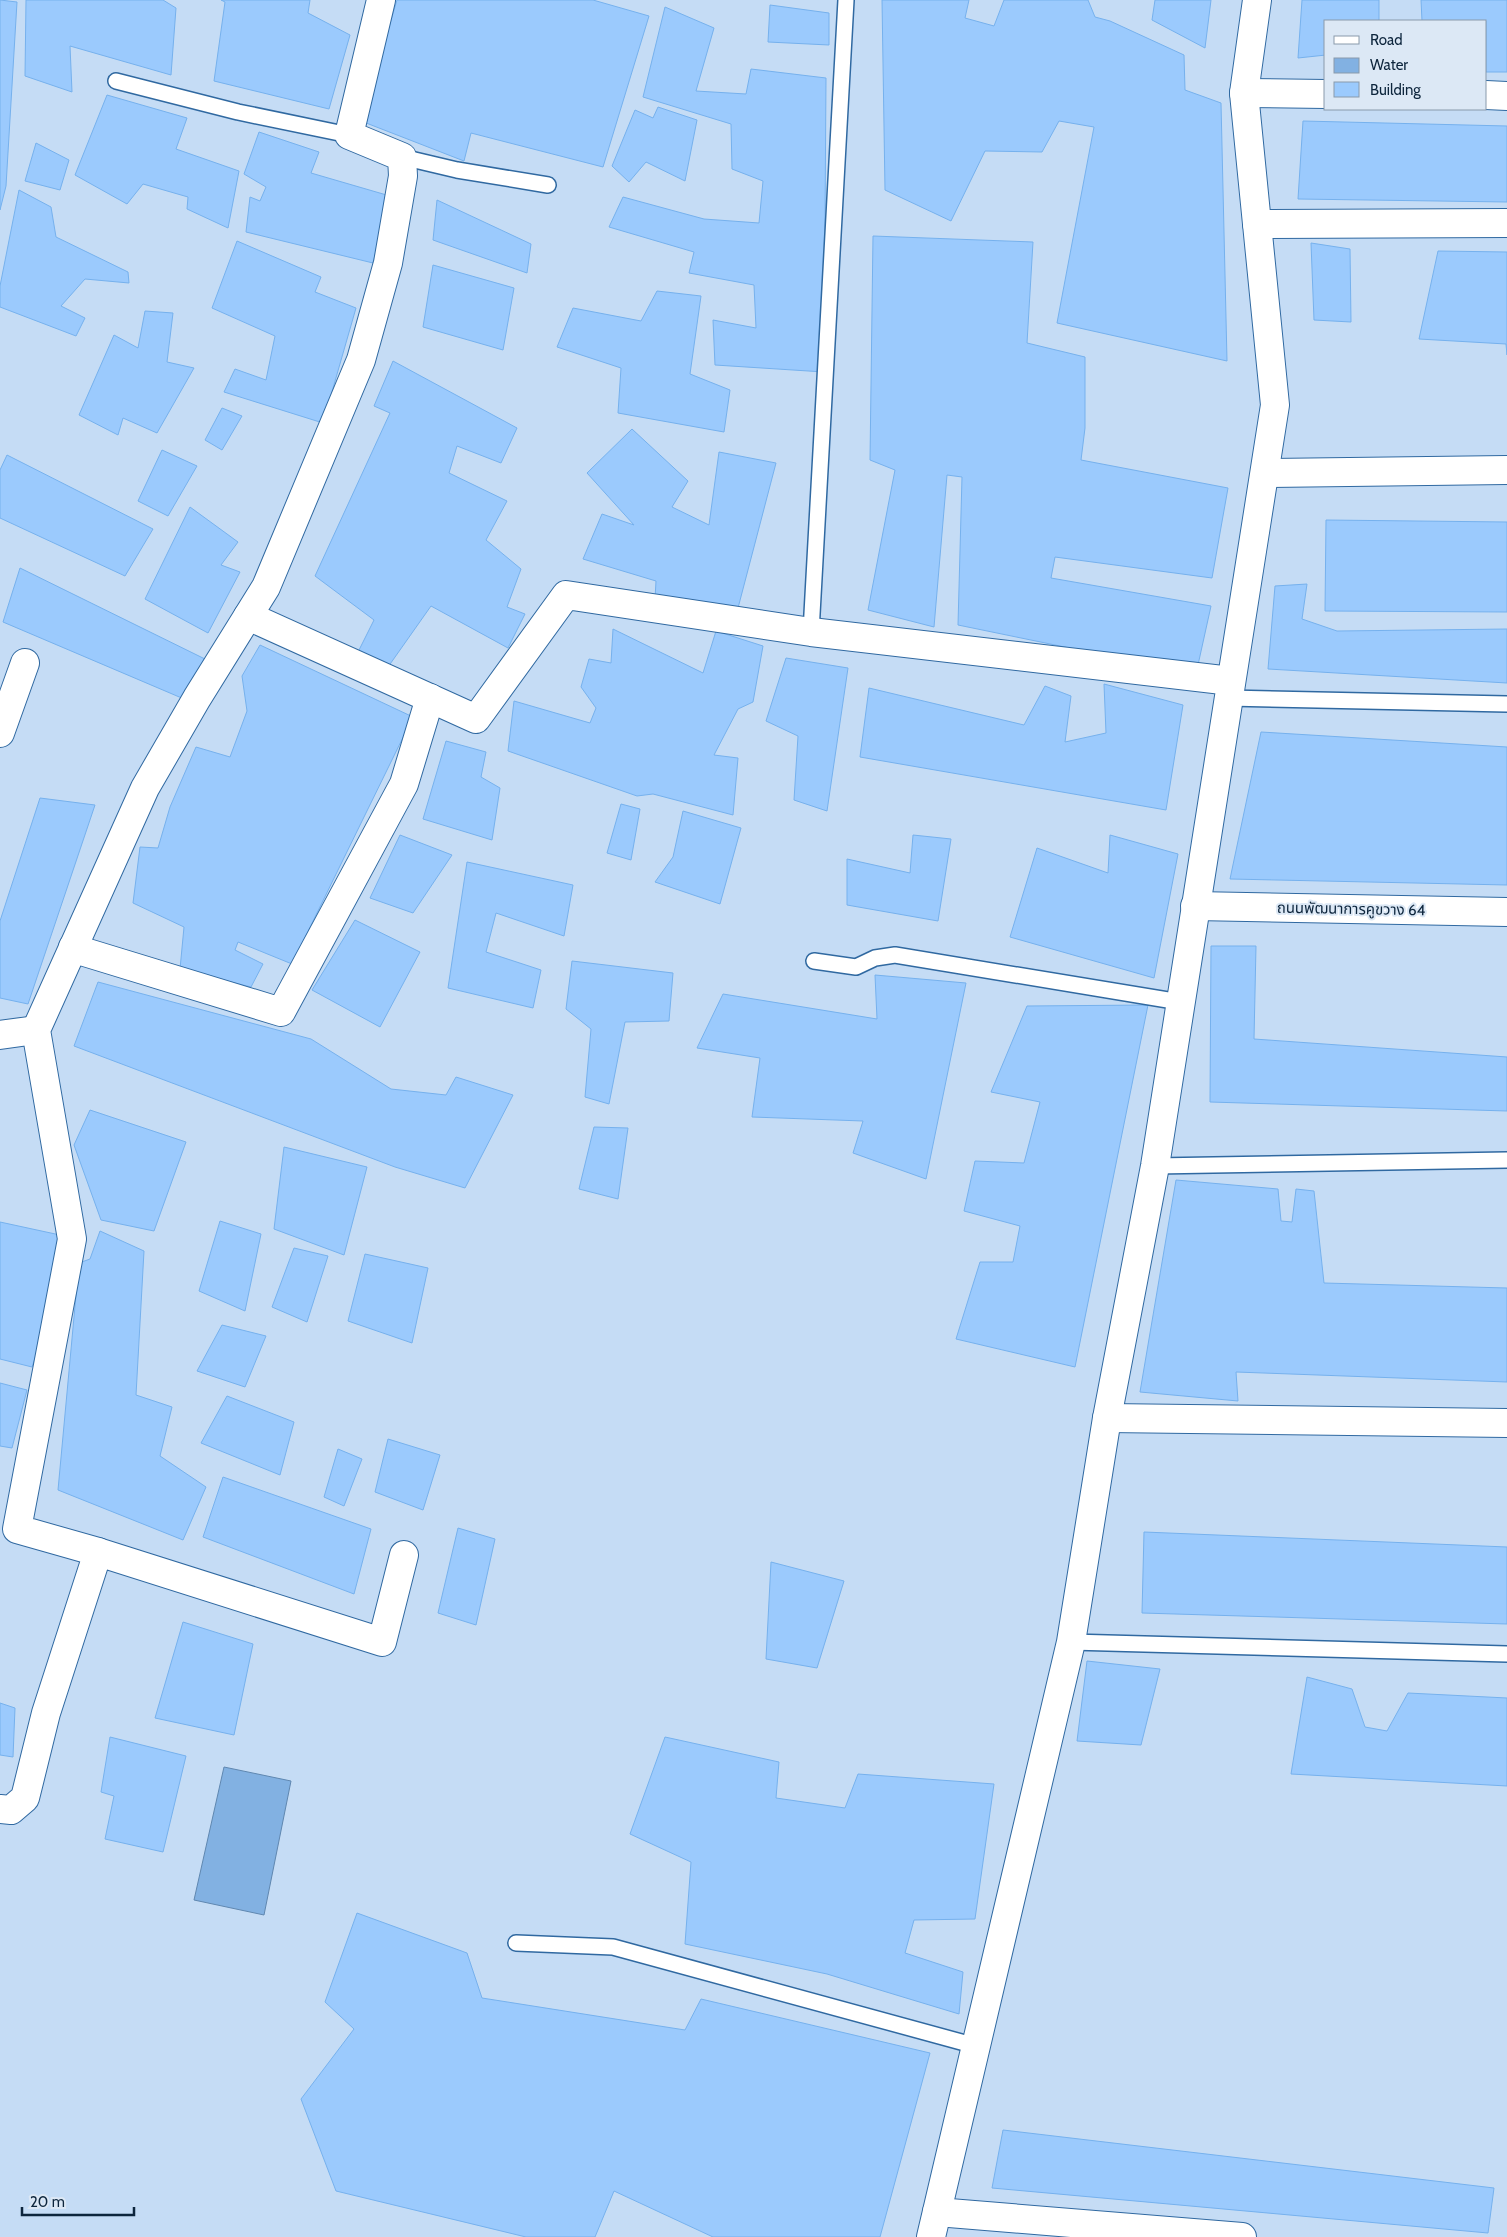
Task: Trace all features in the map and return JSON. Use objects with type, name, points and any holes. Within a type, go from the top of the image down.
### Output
[{"type":"street","points":[[381,0],[349,135],[402,157],[403,176],[388,263],[360,360],[266,587],[146,788],[36,1030],[72,1239],[17,1528],[382,1642],[404,1555]]},
{"type":"street","points":[[1242,2237],[934,2225],[1071,1642],[1107,1418],[1155,1166],[1275,405],[1244,93],[1257,0]]},
{"type":"street","points":[[1244,93],[1324,94]]},
{"type":"street","points":[[1487,95],[1507,96]]},
{"type":"street","points":[[1257,224],[1507,223]]},
{"type":"street","points":[[1264,473],[1507,470]]},
{"type":"street","points":[[248,616],[476,719],[566,596],[811,632],[1230,689]]},
{"type":"street","points":[[0,733],[25,663]]},
{"type":"street","points":[[73,947],[281,1012],[404,784],[430,698]]},
{"type":"street","name":"ถนนพัฒนาการคูขวาง 64","points":[[1195,906],[1507,912]]},
{"type":"street","points":[[0,1035],[36,1030]]},
{"type":"street","points":[[1107,1418],[1507,1423]]},
{"type":"street","points":[[0,1809],[11,1810],[24,1798],[46,1713],[98,1552]]},
{"type":"lane","points":[[811,632],[846,0]]},
{"type":"lane","points":[[116,81],[238,112],[349,135]]},
{"type":"lane","points":[[402,157],[457,170],[548,185]]},
{"type":"lane","points":[[1230,689],[1507,704]]},
{"type":"lane","points":[[814,961],[856,967],[875,958],[895,955],[1180,1002]]},
{"type":"lane","points":[[1155,1166],[1507,1160]]},
{"type":"lane","points":[[1071,1642],[1507,1654]]},
{"type":"lane","points":[[516,1943],[613,1947],[976,2046]]},
{"type":"water","points":[[224,1767],[291,1781],[264,1915],[194,1900]]},
{"type":"building","points":[[0,0],[17,2],[6,186],[0,210]]},
{"type":"building","points":[[26,0],[163,0],[176,8],[171,75],[70,46],[72,92],[25,76]]},
{"type":"building","points":[[221,0],[310,0],[308,13],[350,35],[329,109],[214,81],[225,2]]},
{"type":"building","points":[[397,0],[593,0],[649,16],[603,167],[471,133],[464,161],[361,121]]},
{"type":"building","points":[[882,0],[969,0],[965,18],[994,26],[1004,0],[1088,0],[1095,17],[1110,21],[1184,55],[1185,90],[1221,103],[1227,361],[1057,323],[1094,127],[1059,121],[1042,152],[985,151],[951,221],[885,190]]},
{"type":"building","points":[[1155,0],[1211,0],[1205,48],[1152,20]]},
{"type":"building","points":[[1302,0],[1379,0],[1379,20],[1324,20],[1324,55],[1298,58]]},
{"type":"building","points":[[1421,0],[1507,0],[1507,72],[1487,72],[1487,20],[1422,20]]},
{"type":"building","points":[[770,5],[829,13],[829,45],[768,42]]},
{"type":"building","points":[[665,7],[714,28],[696,91],[746,94],[751,69],[826,78],[824,372],[715,365],[713,320],[756,328],[754,285],[689,273],[694,252],[609,227],[623,197],[704,219],[759,223],[763,181],[732,169],[731,124],[643,97]]},
{"type":"building","points":[[107,95],[187,118],[176,149],[239,171],[228,228],[187,209],[188,197],[143,184],[127,204],[75,175]]},
{"type":"building","points":[[658,107],[697,120],[685,181],[646,162],[629,182],[612,166],[635,110],[653,118]]},
{"type":"building","points":[[1303,121],[1507,126],[1507,202],[1298,199]]},
{"type":"building","points":[[259,132],[319,152],[311,173],[390,196],[373,263],[246,232],[250,197],[260,201],[266,187],[244,174]]},
{"type":"building","points":[[36,143],[69,160],[60,190],[25,181]]},
{"type":"building","points":[[19,190],[51,207],[56,237],[128,272],[129,283],[85,279],[61,306],[85,318],[76,336],[0,307],[0,286]]},
{"type":"building","points":[[437,200],[531,244],[527,273],[433,240]]},
{"type":"building","points":[[873,236],[1033,242],[1027,343],[1085,357],[1085,428],[1081,460],[1228,488],[1212,578],[1055,557],[1051,578],[1211,606],[1196,674],[958,625],[962,477],[947,475],[934,627],[868,610],[895,470],[870,460]]},
{"type":"building","points":[[237,241],[321,277],[315,292],[356,308],[323,423],[224,392],[235,369],[266,380],[275,336],[212,308]]},
{"type":"building","points":[[1311,243],[1350,249],[1351,322],[1314,320]]},
{"type":"building","points":[[1438,251],[1507,252],[1507,355],[1506,344],[1419,339]]},
{"type":"building","points":[[433,265],[514,288],[503,350],[423,327]]},
{"type":"building","points":[[657,291],[701,296],[690,374],[730,390],[724,432],[618,413],[621,368],[557,347],[573,308],[641,321]]},
{"type":"building","points":[[145,311],[173,313],[167,362],[194,368],[157,433],[123,418],[118,435],[79,415],[114,335],[138,348]]},
{"type":"building","points":[[393,361],[517,428],[501,463],[457,446],[449,473],[507,501],[486,540],[521,569],[507,607],[525,614],[508,648],[431,606],[388,667],[358,652],[374,620],[315,576],[390,413],[374,406]]},
{"type":"building","points":[[222,408],[242,416],[222,450],[205,440]]},
{"type":"building","points":[[632,429],[688,481],[672,507],[709,525],[719,452],[776,463],[738,608],[655,599],[656,581],[583,559],[602,514],[634,525],[587,473]]},
{"type":"building","points":[[162,450],[197,466],[168,516],[138,501]]},
{"type":"building","points":[[7,455],[153,529],[125,576],[0,518],[0,470]]},
{"type":"building","points":[[190,507],[238,542],[221,565],[240,572],[208,633],[145,599]]},
{"type":"building","points":[[1326,520],[1507,522],[1507,612],[1325,611]]},
{"type":"building","points":[[20,568],[207,660],[184,699],[3,622]]},
{"type":"building","points":[[1307,584],[1302,619],[1337,631],[1507,629],[1507,683],[1268,669],[1275,586]]},
{"type":"building","points":[[613,629],[703,673],[716,631],[763,646],[753,702],[738,709],[714,755],[738,758],[733,815],[653,794],[637,796],[508,751],[514,701],[590,723],[596,708],[581,687],[589,659],[611,663]]},
{"type":"building","points":[[260,645],[413,717],[292,964],[238,942],[235,950],[263,964],[251,987],[180,969],[184,927],[133,903],[140,847],[158,848],[170,807],[196,747],[230,757],[247,711],[242,676]]},
{"type":"building","points":[[786,658],[848,668],[827,811],[794,800],[798,736],[766,721]]},
{"type":"building","points":[[1104,684],[1183,705],[1166,810],[860,757],[869,688],[1024,725],[1045,686],[1071,696],[1065,742],[1106,733]]},
{"type":"building","points":[[1261,732],[1507,747],[1507,885],[1230,879]]},
{"type":"building","points":[[446,741],[486,752],[481,777],[500,788],[492,840],[423,819]]},
{"type":"building","points":[[40,798],[95,805],[28,1004],[0,998],[0,921]]},
{"type":"building","points":[[621,804],[640,809],[631,860],[607,853]]},
{"type":"building","points":[[683,811],[741,828],[720,904],[655,882],[673,857]]},
{"type":"building","points":[[400,835],[452,855],[413,913],[370,898]]},
{"type":"building","points":[[913,835],[951,839],[938,921],[847,905],[847,859],[910,873]]},
{"type":"building","points":[[1110,835],[1178,854],[1154,978],[1010,937],[1037,848],[1108,873]]},
{"type":"building","points":[[467,862],[573,885],[564,936],[496,913],[486,952],[541,970],[533,1008],[448,988]]},
{"type":"building","points":[[355,920],[420,952],[380,1027],[312,990]]},
{"type":"building","points":[[1211,946],[1256,946],[1254,1039],[1507,1057],[1507,1111],[1210,1102]]},
{"type":"building","points":[[572,961],[673,973],[669,1021],[625,1022],[609,1104],[585,1097],[591,1029],[566,1009]]},
{"type":"building","points":[[875,975],[966,983],[926,1179],[853,1153],[863,1121],[752,1117],[760,1058],[697,1048],[723,994],[877,1019]]},
{"type":"building","points":[[98,982],[311,1039],[391,1089],[446,1095],[456,1077],[513,1095],[465,1188],[395,1167],[74,1046]]},
{"type":"building","points":[[1148,1005],[1075,1367],[956,1339],[980,1262],[1013,1262],[1020,1226],[964,1211],[975,1161],[1024,1163],[1040,1102],[991,1092],[1027,1006]]},
{"type":"building","points":[[90,1110],[186,1142],[154,1231],[101,1220],[74,1145]]},
{"type":"building","points":[[594,1127],[628,1128],[618,1199],[579,1189]]},
{"type":"building","points":[[284,1147],[367,1167],[344,1255],[274,1229]]},
{"type":"building","points":[[1176,1180],[1278,1189],[1281,1221],[1292,1222],[1296,1189],[1314,1191],[1324,1283],[1507,1288],[1507,1382],[1236,1372],[1238,1401],[1140,1392]]},
{"type":"building","points":[[220,1221],[261,1234],[245,1311],[199,1291]]},
{"type":"building","points":[[0,1222],[60,1235],[53,1306],[32,1367],[0,1359]]},
{"type":"building","points":[[100,1231],[144,1251],[136,1395],[172,1407],[160,1456],[206,1487],[183,1540],[58,1490],[79,1263],[90,1259]]},
{"type":"building","points":[[294,1248],[328,1256],[307,1322],[272,1307]]},
{"type":"building","points":[[365,1254],[428,1268],[412,1343],[348,1321]]},
{"type":"building","points":[[222,1325],[266,1336],[245,1387],[197,1371]]},
{"type":"building","points":[[0,1383],[27,1390],[12,1448],[0,1446]]},
{"type":"building","points":[[227,1396],[294,1422],[280,1475],[201,1443]]},
{"type":"building","points":[[388,1439],[440,1455],[423,1510],[375,1492]]},
{"type":"building","points":[[338,1449],[362,1459],[344,1506],[324,1497]]},
{"type":"building","points":[[223,1477],[371,1529],[354,1594],[203,1537]]},
{"type":"building","points":[[458,1528],[495,1539],[476,1625],[438,1613]]},
{"type":"building","points":[[1144,1532],[1507,1547],[1507,1624],[1142,1613]]},
{"type":"building","points":[[771,1562],[844,1581],[817,1668],[766,1659]]},
{"type":"building","points":[[183,1622],[253,1644],[234,1735],[155,1718]]},
{"type":"building","points":[[1087,1661],[1160,1669],[1141,1745],[1077,1741]]},
{"type":"building","points":[[1307,1677],[1352,1689],[1365,1727],[1387,1731],[1408,1693],[1507,1698],[1507,1786],[1291,1774]]},
{"type":"building","points":[[0,1703],[15,1708],[13,1757],[0,1755]]},
{"type":"building","points":[[110,1737],[186,1756],[163,1852],[105,1839],[114,1796],[101,1792]]},
{"type":"building","points":[[665,1737],[779,1762],[776,1798],[845,1808],[858,1774],[994,1784],[975,1919],[914,1920],[905,1953],[963,1972],[959,2014],[827,1974],[685,1944],[691,1862],[630,1834]]},
{"type":"building","points":[[357,1913],[467,1953],[482,1998],[685,2030],[701,1999],[930,2053],[880,2237],[713,2237],[614,2191],[595,2237],[526,2237],[336,2191],[301,2099],[354,2029],[325,2002]]},
{"type":"building","points":[[1003,2130],[1494,2188],[1488,2233],[992,2188]]}]
